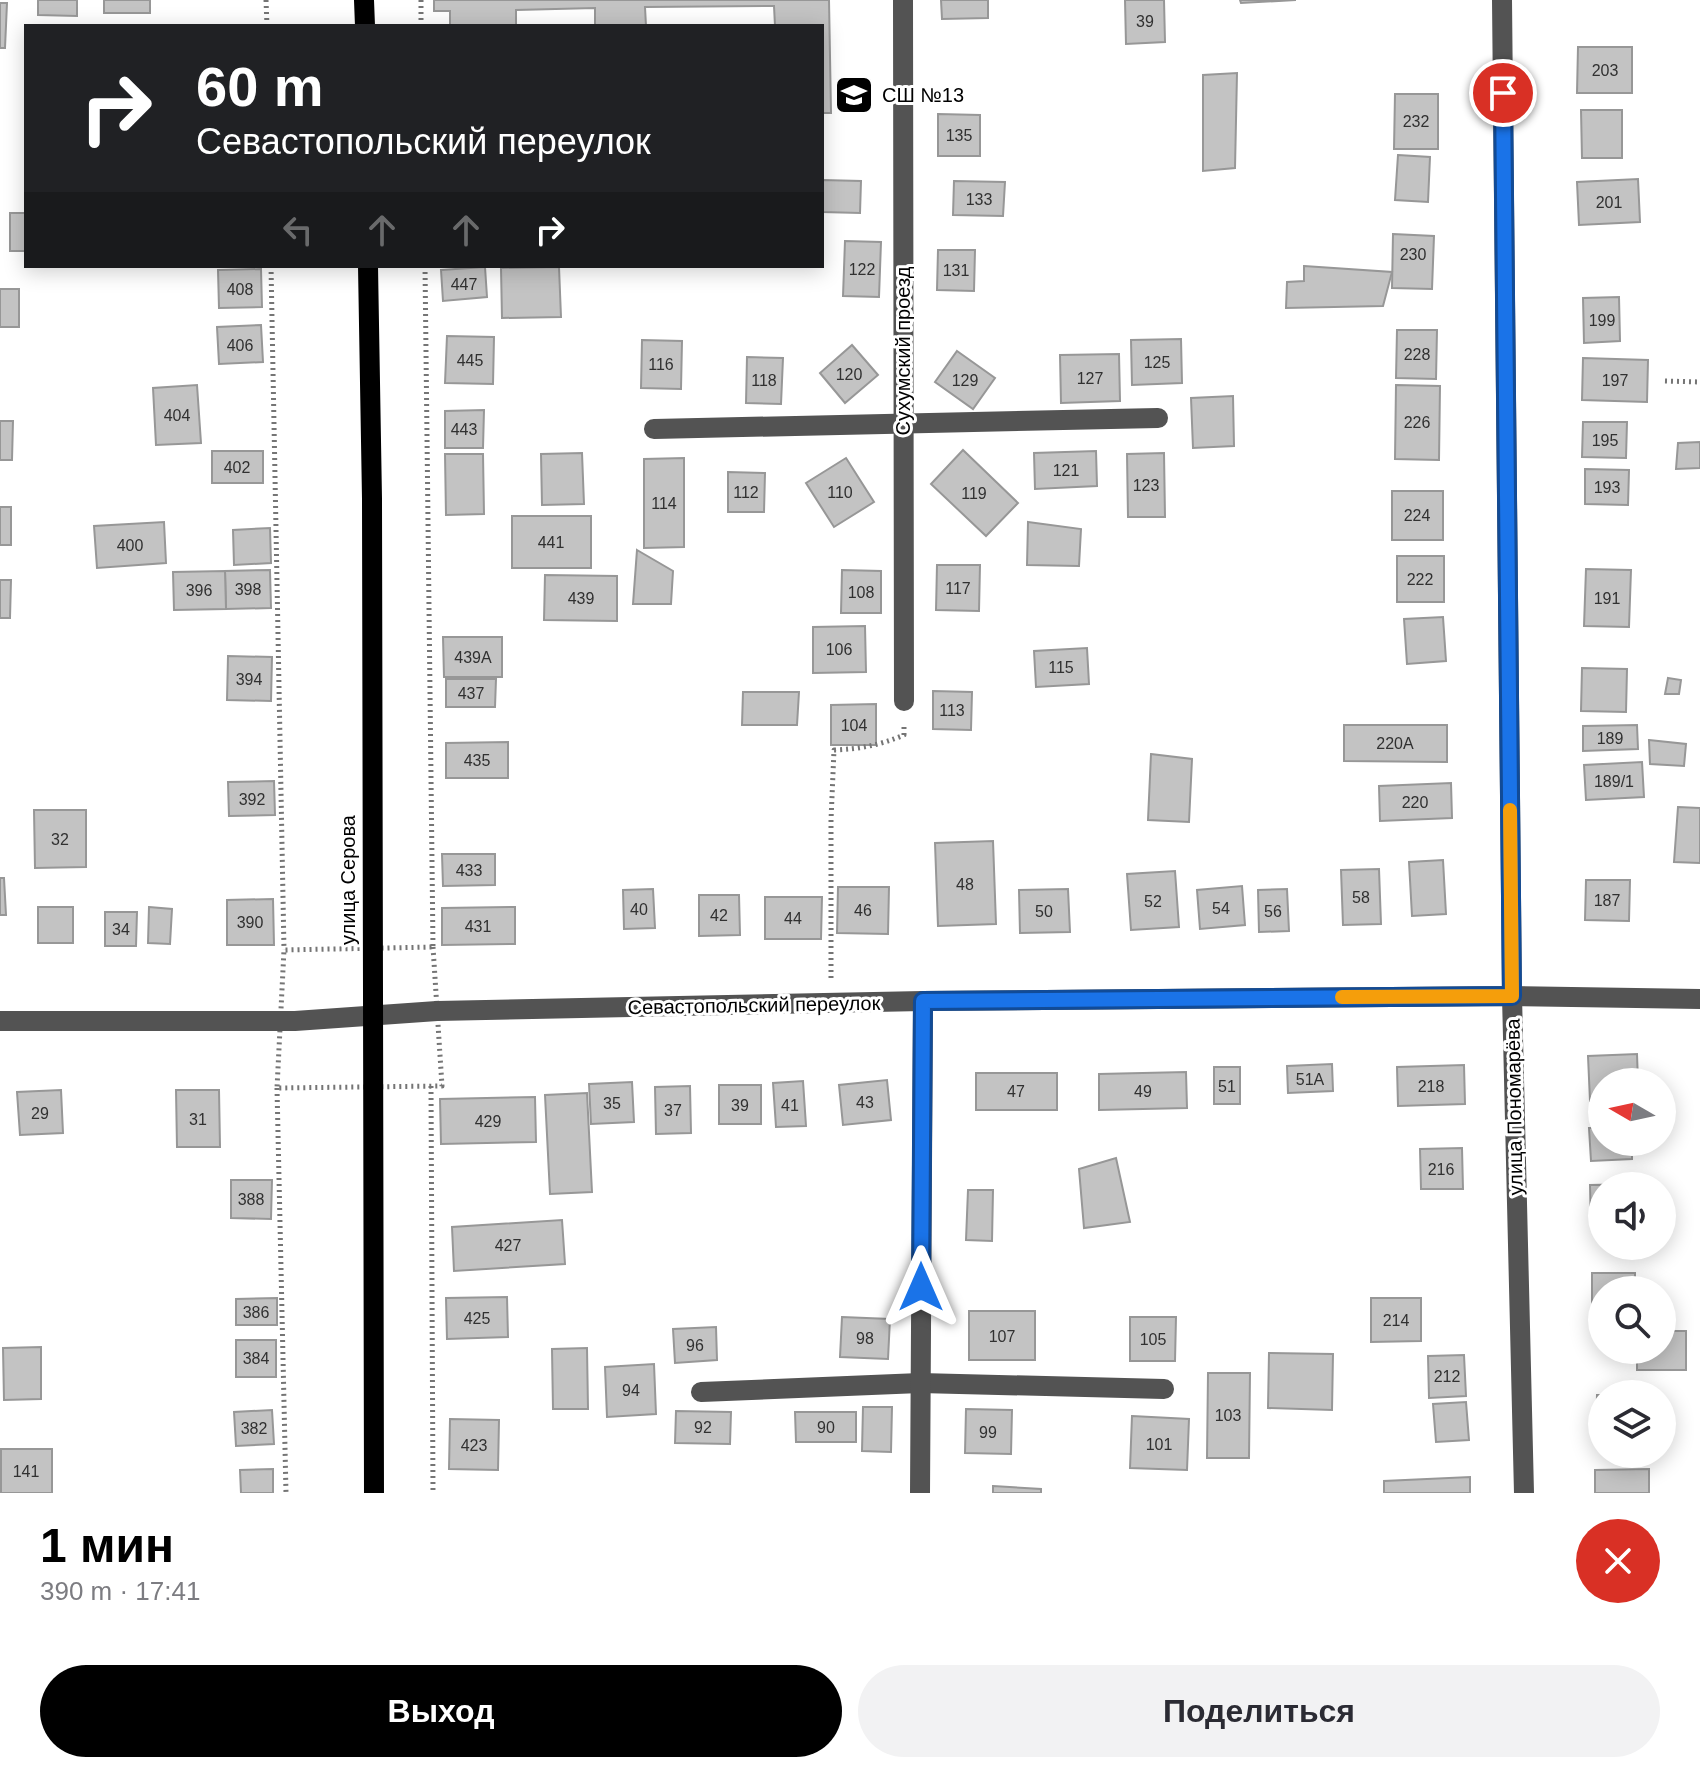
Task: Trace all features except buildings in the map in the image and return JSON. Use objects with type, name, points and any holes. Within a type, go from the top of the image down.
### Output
[{"type":"main road","points":[[364,0],[365,24]]},
{"type":"main road","name":"улица Серова","points":[[368,268],[372,499],[374,1493]]},
{"type":"street","name":"Сухумский проезд","points":[[903,0],[904,701]]},
{"type":"street","name":"улица Пономарёва","points":[[1502,0],[1512,996],[1524,1493]]},
{"type":"street","points":[[654,429],[1158,418]]},
{"type":"street","name":"Севастопольский переулок","points":[[0,1021],[295,1021],[437,1011],[923,1001],[1512,996],[1700,999]]},
{"type":"street","points":[[920,1493],[923,1001]]},
{"type":"street","points":[[701,1392],[920,1383],[1164,1389]]},
{"type":"path","points":[[266,0],[267,24]]},
{"type":"path","points":[[421,0],[421,24]]},
{"type":"path","points":[[271,268],[284,950]]},
{"type":"path","points":[[425,268],[433,947]]},
{"type":"path","points":[[1665,381],[1700,382]]},
{"type":"path","points":[[831,983],[834,750],[868,748],[904,735],[904,701]]},
{"type":"path","points":[[431,1086],[433,1493]]},
{"type":"path","points":[[277,1088],[286,1493]]},
{"type":"slow traffic","points":[[1342,997],[1512,996],[1510,810]]},
{"type":"place","name":"СШ №13","points":[[854,95]]},
{"type":"route","points":[[921,1287],[923,1001],[1512,996],[1503,93]]}]
